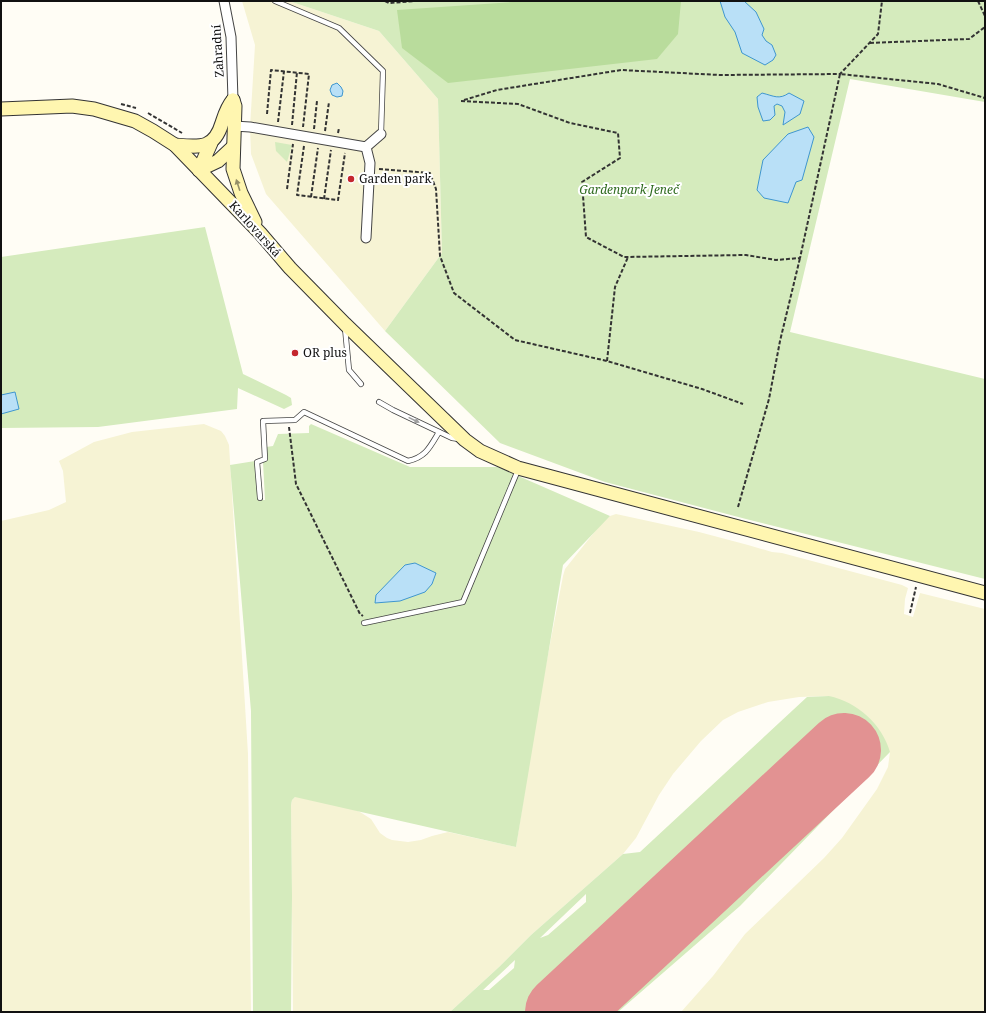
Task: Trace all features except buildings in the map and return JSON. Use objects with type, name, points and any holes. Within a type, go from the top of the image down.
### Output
[{"type":"main road","points":[[233,100],[235,106],[233,169],[241,193],[260,233]]},
{"type":"main road","points":[[199,170],[211,143],[219,132],[227,107],[233,100]]},
{"type":"main road","name":"Karlovarská","points":[[1,109],[72,106],[94,109],[135,121],[175,145],[260,233],[290,268],[345,324],[465,440],[480,451],[518,468],[985,593]]},
{"type":"main road","points":[[175,145],[195,146],[211,143]]},
{"type":"main road","points":[[199,170],[218,161],[234,147]]},
{"type":"street","name":"Zahradní","points":[[224,1],[231,37],[233,100]]},
{"type":"street","points":[[234,126],[366,147]]},
{"type":"street","points":[[366,147],[381,134]]},
{"type":"street","points":[[366,147],[370,163],[366,238]]},
{"type":"lane","points":[[275,1],[338,28],[383,71],[381,134]]},
{"type":"lane","points":[[345,324],[349,370],[361,384]]},
{"type":"lane","points":[[379,402],[452,438],[465,440]]},
{"type":"lane","points":[[260,498],[257,462],[265,459],[263,421],[295,420],[304,412],[408,461],[417,459],[427,452],[439,432]]},
{"type":"lane","points":[[364,623],[462,602],[518,468]]},
{"type":"path","points":[[385,1],[389,3],[416,1]]},
{"type":"path","points":[[738,507],[769,399],[780,341],[800,258],[840,74],[878,34],[882,1]]},
{"type":"path","points":[[978,1],[985,16]]},
{"type":"path","points":[[870,43],[970,39],[985,27]]},
{"type":"path","points":[[267,114],[271,70],[309,74],[311,197]]},
{"type":"path","points":[[800,258],[776,260],[746,255],[624,256],[586,237],[582,190],[582,182],[620,158],[618,133],[570,123],[518,104],[461,101],[497,90],[621,70],[720,75],[840,74],[938,84],[985,98]]},
{"type":"path","points":[[277,132],[284,71]]},
{"type":"path","points":[[297,72],[324,199]]},
{"type":"path","points":[[317,101],[297,195],[338,200],[346,143]]},
{"type":"path","points":[[287,189],[310,137],[329,102]]},
{"type":"path","points":[[370,168],[430,173],[436,189],[440,256],[454,293],[515,340],[607,361],[702,389],[743,404]]},
{"type":"path","points":[[607,361],[615,287],[628,256]]},
{"type":"path","points":[[288,420],[296,484],[360,614],[373,621]]},
{"type":"path","points":[[910,613],[919,576]]},
{"type":"shaded area","name":"Garden park","points":[[242,1],[289,1],[379,31],[438,99],[442,253],[385,331],[266,194],[251,154],[250,127],[255,45]]},
{"type":"shaded area","points":[[204,424],[221,431],[229,445],[248,754],[251,1012],[1,1012],[1,521],[49,510],[66,502],[63,471],[59,461],[94,442],[132,432]]},
{"type":"shaded area","points":[[616,514],[699,532],[902,585],[908,588],[905,599],[904,614],[913,617],[920,593],[985,609],[985,1012],[681,1012],[713,976],[745,934],[824,858],[842,838],[877,789],[888,767],[890,752],[829,696],[799,697],[768,702],[738,712],[723,720],[701,741],[673,774],[659,795],[636,838],[623,854],[531,935],[450,1012],[293,1012],[292,800],[295,797],[301,796],[348,807],[371,819],[380,833],[392,840],[408,842],[421,840],[448,832],[516,847],[537,712],[565,569],[600,525],[610,516]]},
{"type":"green space","name":"Gardenpark Jeneč","points":[[289,1],[985,1],[985,102],[850,79],[790,332],[985,379],[985,579],[605,482],[500,443],[385,331],[442,253],[438,99],[379,31]]},
{"type":"green space","points":[[528,1],[681,1],[678,34],[657,59],[448,83],[402,48],[397,10]]},
{"type":"green space","points":[[275,142],[292,145],[287,162],[276,151]]},
{"type":"green space","points":[[205,227],[243,374],[291,398],[292,405],[284,409],[238,388],[237,409],[98,427],[1,428],[1,257]]},
{"type":"green space","points":[[311,424],[410,467],[498,467],[610,516],[563,565],[516,847],[295,797],[292,800],[291,805],[291,1012],[253,1012],[251,711],[230,465],[255,461],[258,500],[265,500],[263,462],[266,447],[273,446],[278,434],[309,433],[309,426]]},
{"type":"green space","points":[[829,696],[849,703],[875,724],[881,732],[890,752],[740,906],[618,1012],[450,1012],[531,935],[623,854],[640,852],[807,697]],"holes":[[[586,894],[586,902],[548,935],[540,938]],[[515,960],[514,968],[489,990],[483,990]]]},
{"type":"water","points":[[720,1],[744,1],[756,12],[764,29],[762,35],[766,41],[772,45],[776,55],[773,60],[765,65],[742,53],[735,32],[725,17]]},
{"type":"water","points":[[337,83],[343,91],[342,96],[337,97],[332,95],[330,90],[332,85]]},
{"type":"water","points":[[762,93],[779,97],[789,93],[804,101],[800,114],[783,125],[785,112],[782,106],[777,104],[774,106],[775,115],[770,120],[763,121],[758,107],[757,97]]},
{"type":"water","points":[[808,127],[814,137],[802,180],[796,182],[788,203],[764,198],[757,190],[763,160],[788,134]]},
{"type":"water","points":[[15,392],[19,409],[1,414],[1,395]]},
{"type":"water","points":[[415,563],[436,573],[432,584],[425,592],[400,601],[375,603],[376,595],[405,565]]},
{"type":"runway","points":[[562,1012],[844,750]]},
{"type":"place","name":"Garden park","points":[[351,179]]},
{"type":"place","name":"OR plus","points":[[295,353]]}]
